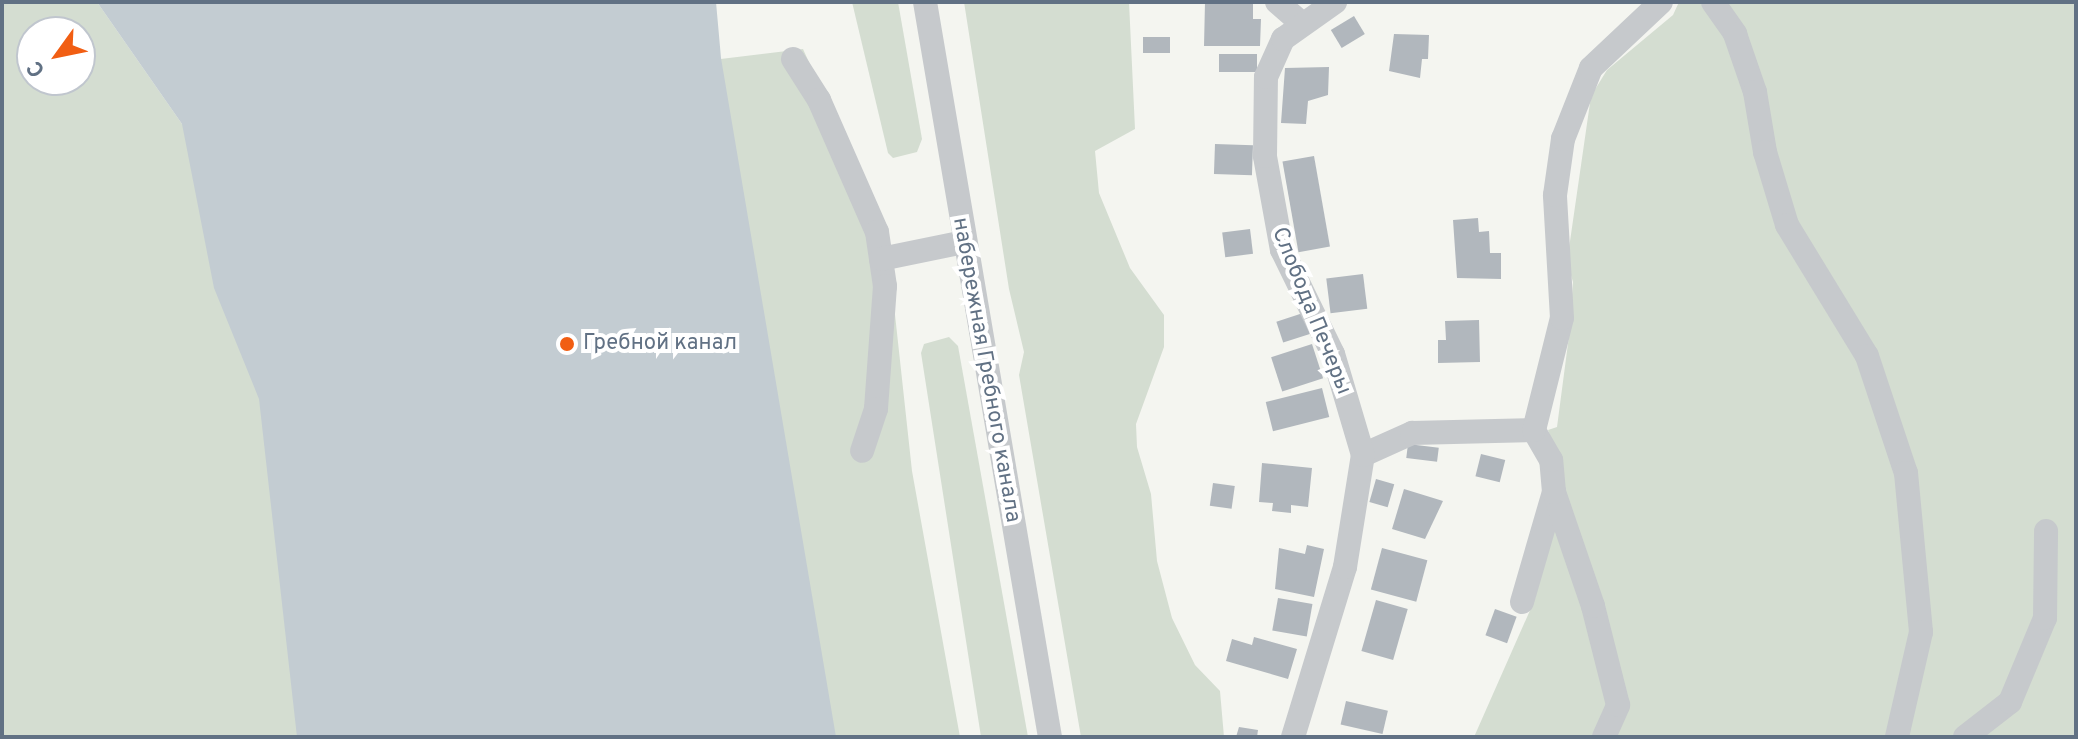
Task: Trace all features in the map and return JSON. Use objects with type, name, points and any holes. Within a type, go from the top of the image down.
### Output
[{"type":"street","name":"набережная Гребного канала","points":[[925,2],[1050,737]]},
{"type":"street","points":[[1277,2],[1302,24]]},
{"type":"street","name":"Слобода Печеры","points":[[1293,737],[1345,567],[1363,455],[1333,354],[1282,250],[1269,199],[1266,77],[1283,39],[1335,2]]},
{"type":"street","points":[[1604,737],[1618,705],[1593,606],[1554,492],[1551,460],[1534,430],[1562,318],[1555,195],[1563,139],[1591,68],[1661,2]]},
{"type":"street","points":[[1713,2],[1735,34],[1755,92],[1765,152],[1787,225],[1867,356],[1906,473],[1921,632],[1897,737]]},
{"type":"street","points":[[793,59],[819,100],[877,232],[885,286],[876,409],[862,451]]},
{"type":"street","points":[[881,259],[964,242]]},
{"type":"street","points":[[1363,455],[1412,433],[1534,430]]},
{"type":"street","points":[[1522,602],[1554,492]]},
{"type":"street","points":[[1965,737],[2010,702],[2045,618],[2046,531]]},
{"type":"shaded area","name":"Гребной канал","points":[[2,2],[97,2],[182,124],[803,49],[878,214],[892,287],[912,471],[960,737],[2,737]]},
{"type":"shaded area","name":"Гребной канал","points":[[97,2],[716,2],[721,58],[836,737],[297,737],[259,399],[214,288],[182,124]]},
{"type":"shaded area","points":[[852,2],[898,2],[922,139],[917,152],[893,158],[888,153]]},
{"type":"shaded area","points":[[964,2],[1129,2],[1135,129],[1095,151],[1099,193],[1130,268],[1164,315],[1164,347],[1136,424],[1137,447],[1151,494],[1157,561],[1172,618],[1195,665],[1220,691],[1224,737],[1081,737],[1019,375],[1024,352],[1009,289]]},
{"type":"shaded area","points":[[1679,2],[2076,2],[2076,737],[1474,737],[1535,599],[1559,464],[1548,430],[1557,427],[1569,336],[1573,282],[1567,262],[1591,96],[1607,70],[1673,15]]},
{"type":"shaded area","points":[[949,337],[958,346],[1028,737],[981,737],[921,353],[924,344]]},
{"type":"building","points":[[1205,2],[1253,2],[1253,19],[1261,19],[1260,46],[1204,46]]},
{"type":"building","points":[[1354,16],[1365,34],[1342,48],[1331,30]]},
{"type":"building","points":[[1394,34],[1429,35],[1428,59],[1422,59],[1420,78],[1389,71]]},
{"type":"building","points":[[1143,37],[1170,37],[1170,53],[1143,53]]},
{"type":"building","points":[[1219,54],[1257,54],[1257,72],[1219,72]]},
{"type":"building","points":[[1329,67],[1328,95],[1308,101],[1306,124],[1281,123],[1285,68]]},
{"type":"building","points":[[1215,144],[1253,145],[1252,175],[1214,174]]},
{"type":"building","points":[[1314,156],[1330,247],[1298,252],[1282,162]]},
{"type":"building","points":[[1478,218],[1479,232],[1489,231],[1490,253],[1501,253],[1501,279],[1457,278],[1453,220]]},
{"type":"building","points":[[1250,229],[1253,254],[1225,257],[1222,232]]},
{"type":"building","points":[[1363,274],[1367,309],[1331,313],[1326,279]]},
{"type":"building","points":[[1303,313],[1310,334],[1283,343],[1276,322]]},
{"type":"building","points":[[1479,320],[1480,362],[1438,363],[1438,340],[1446,340],[1445,321]]},
{"type":"building","points":[[1312,344],[1323,378],[1282,392],[1271,357]]},
{"type":"building","points":[[1322,388],[1329,417],[1273,431],[1266,402]]},
{"type":"building","points":[[1408,444],[1439,448],[1437,462],[1406,458]]},
{"type":"building","points":[[1481,454],[1505,460],[1500,482],[1475,476]]},
{"type":"building","points":[[1262,463],[1312,468],[1308,507],[1291,505],[1291,513],[1272,511],[1273,503],[1259,502]]},
{"type":"building","points":[[1376,479],[1394,484],[1388,507],[1369,502]]},
{"type":"building","points":[[1213,483],[1235,486],[1232,509],[1210,506]]},
{"type":"building","points":[[1404,489],[1443,501],[1425,539],[1392,529]]},
{"type":"building","points":[[1307,545],[1324,549],[1314,597],[1275,589],[1279,548],[1305,554]]},
{"type":"building","points":[[1382,548],[1427,560],[1416,602],[1371,590]]},
{"type":"building","points":[[1278,598],[1312,604],[1307,637],[1272,630]]},
{"type":"building","points":[[1376,600],[1408,609],[1393,660],[1361,651]]},
{"type":"building","points":[[1495,609],[1517,617],[1507,643],[1485,635]]},
{"type":"building","points":[[1254,637],[1297,649],[1288,679],[1226,661],[1232,639],[1252,645]]},
{"type":"building","points":[[1346,701],[1388,711],[1382,734],[1341,724]]},
{"type":"building","points":[[1239,727],[1258,730],[1257,737],[1236,737]]},
{"type":"place","name":"Гребной канал","points":[[567,344]]}]
